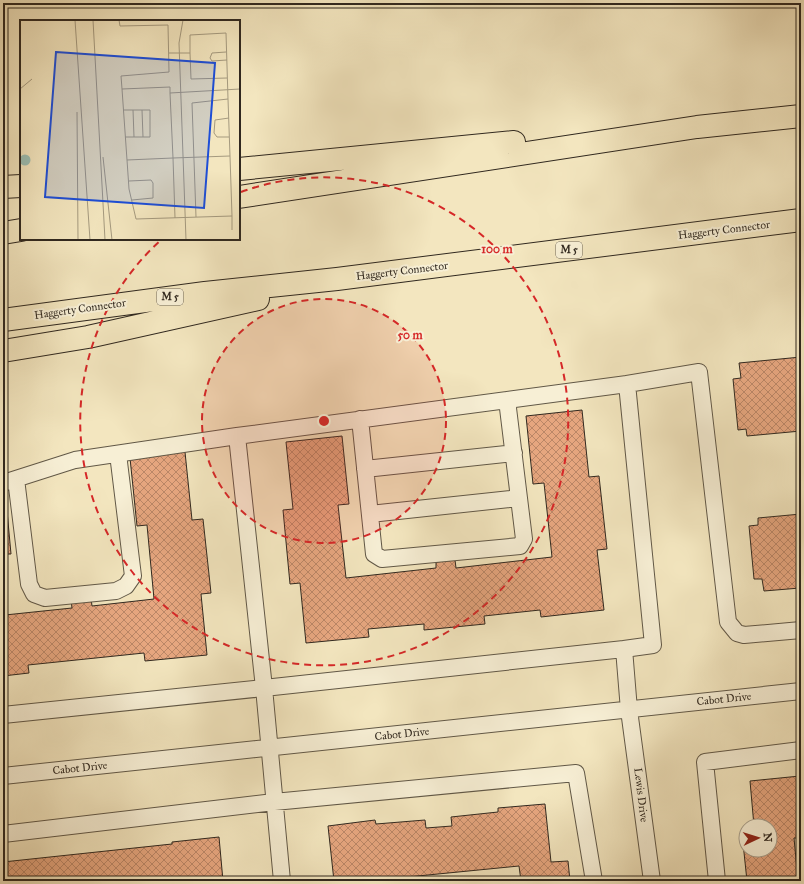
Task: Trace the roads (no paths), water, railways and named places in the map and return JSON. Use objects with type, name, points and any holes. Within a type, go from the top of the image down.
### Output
[{"type":"highway","points":[[240,197],[697,128],[801,116]]},
{"type":"highway","points":[[240,169],[468,146],[697,128]]},
{"type":"highway","points":[[3,188],[20,186]]},
{"type":"highway","name":"Haggerty Connector","points":[[3,320],[205,293],[337,279],[801,220]]},
{"type":"highway","points":[[3,233],[20,230]]},
{"type":"highway","points":[[3,351],[88,337],[269,297],[337,279]]},
{"type":"street","points":[[118,454],[133,576],[126,586],[116,591],[45,598],[34,594],[29,584],[10,481],[75,460],[237,436],[627,384],[699,372],[728,622],[737,633],[744,635],[801,630]]},
{"type":"street","points":[[3,715],[653,645],[627,384]]},
{"type":"street","points":[[360,420],[374,554],[382,559],[520,546],[524,539],[507,400]]},
{"type":"street","points":[[237,436],[264,688],[268,748],[282,881]]},
{"type":"street","points":[[365,469],[514,453]]},
{"type":"street","points":[[370,514],[519,498]]},
{"type":"street","name":"Lewis Drive","points":[[624,649],[629,710],[652,881]]},
{"type":"street","name":"Cabot Drive","points":[[3,776],[801,691]]},
{"type":"street","points":[[717,881],[705,762],[801,750]]},
{"type":"street","points":[[3,834],[274,802],[576,773],[594,881]]}]
